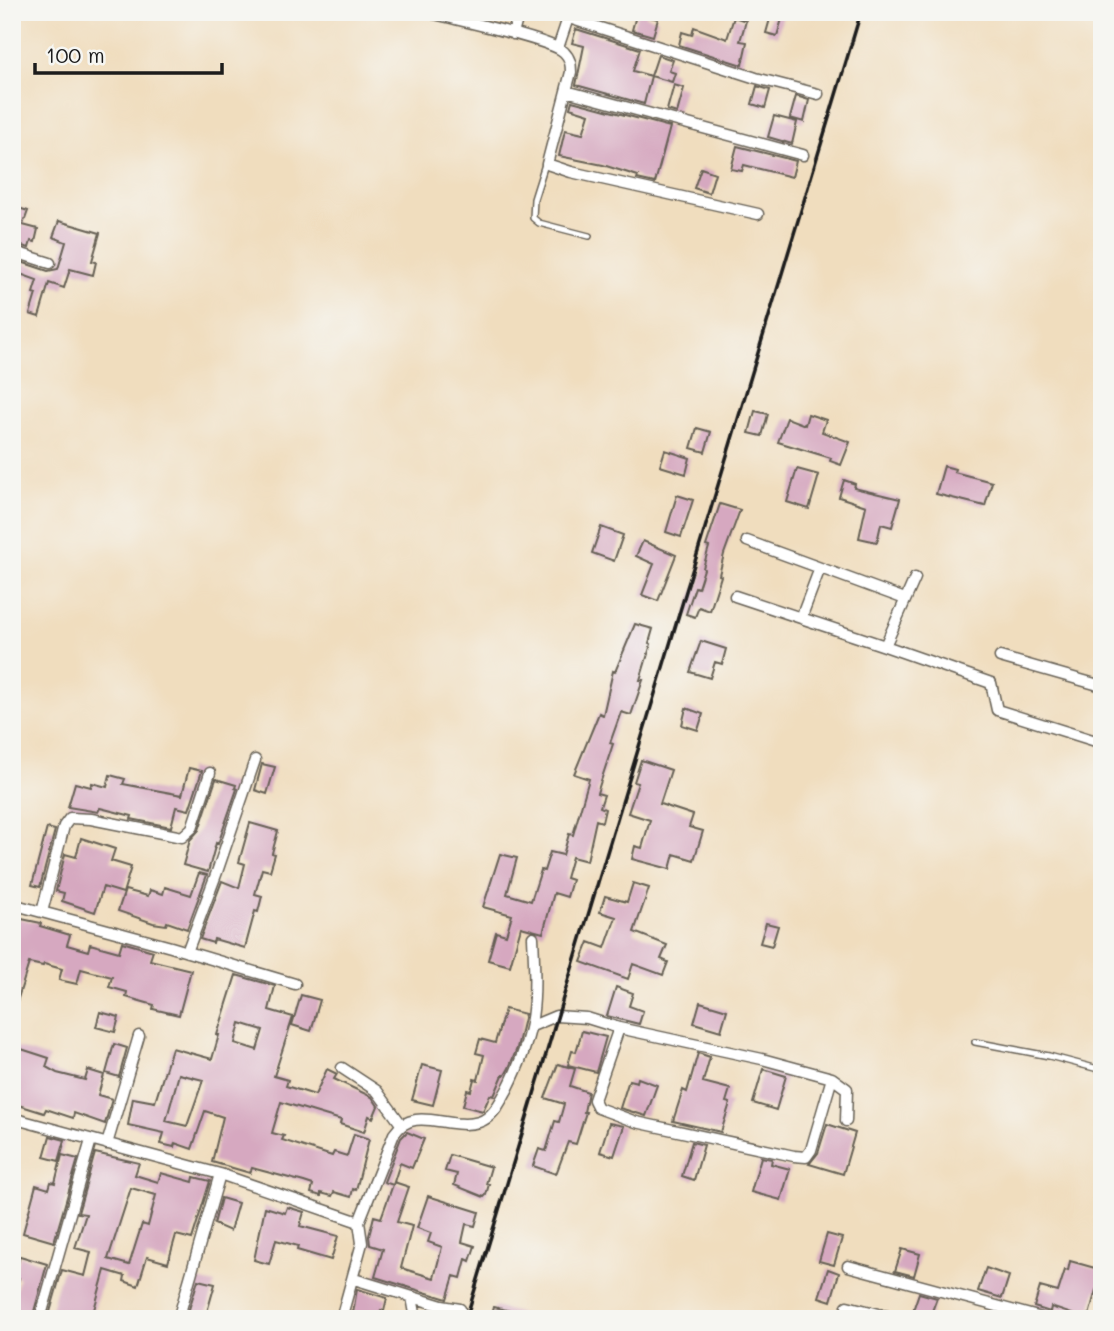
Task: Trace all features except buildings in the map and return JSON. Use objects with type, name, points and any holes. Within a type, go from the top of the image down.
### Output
[{"type":"street","points":[[427,12],[513,34],[558,48],[566,54],[571,64],[566,91],[546,161],[552,167],[758,214]]},
{"type":"street","points":[[513,34],[519,12]]},
{"type":"street","points":[[558,48],[569,15],[734,71],[818,94]]},
{"type":"street","points":[[566,91],[803,155]]},
{"type":"street","points":[[12,251],[50,263]]},
{"type":"street","points":[[747,541],[905,599]]},
{"type":"street","points":[[801,618],[820,568]]},
{"type":"street","points":[[885,646],[915,578]]},
{"type":"street","points":[[735,596],[991,683],[997,710],[1102,743]]},
{"type":"street","points":[[1000,656],[1102,686]]},
{"type":"street","points":[[187,952],[255,760]]},
{"type":"street","points":[[42,912],[64,826],[70,818],[91,819],[182,837],[192,828],[210,773]]},
{"type":"street","points":[[12,904],[295,984]]},
{"type":"street","points":[[341,1319],[362,1243],[359,1222],[394,1134],[401,1124],[412,1119],[464,1124],[484,1120],[501,1101],[519,1066],[532,1026],[535,993],[533,937]]},
{"type":"street","points":[[532,1026],[556,1016],[587,1018],[619,1028],[762,1059],[832,1078],[847,1089],[846,1121]]},
{"type":"street","points":[[619,1028],[594,1100],[601,1110],[636,1122],[806,1157],[811,1150],[832,1078]]},
{"type":"street","points":[[107,1144],[139,1037]]},
{"type":"street","points":[[342,1068],[377,1091],[401,1124]]},
{"type":"street","points":[[12,1118],[220,1174],[359,1222]]},
{"type":"street","points":[[40,1319],[91,1140]]},
{"type":"street","points":[[178,1316],[220,1174]]},
{"type":"street","points":[[848,1266],[1045,1319]]},
{"type":"street","points":[[354,1279],[460,1309]]},
{"type":"street","points":[[412,1297],[416,1319]]},
{"type":"street","points":[[848,1306],[900,1319]]},
{"type":"lane","points":[[546,161],[534,199],[533,218],[538,223],[589,236]]},
{"type":"lane","points":[[975,1042],[1049,1056],[1102,1070]]},
{"type":"railway","points":[[466,1319],[861,12]]}]
